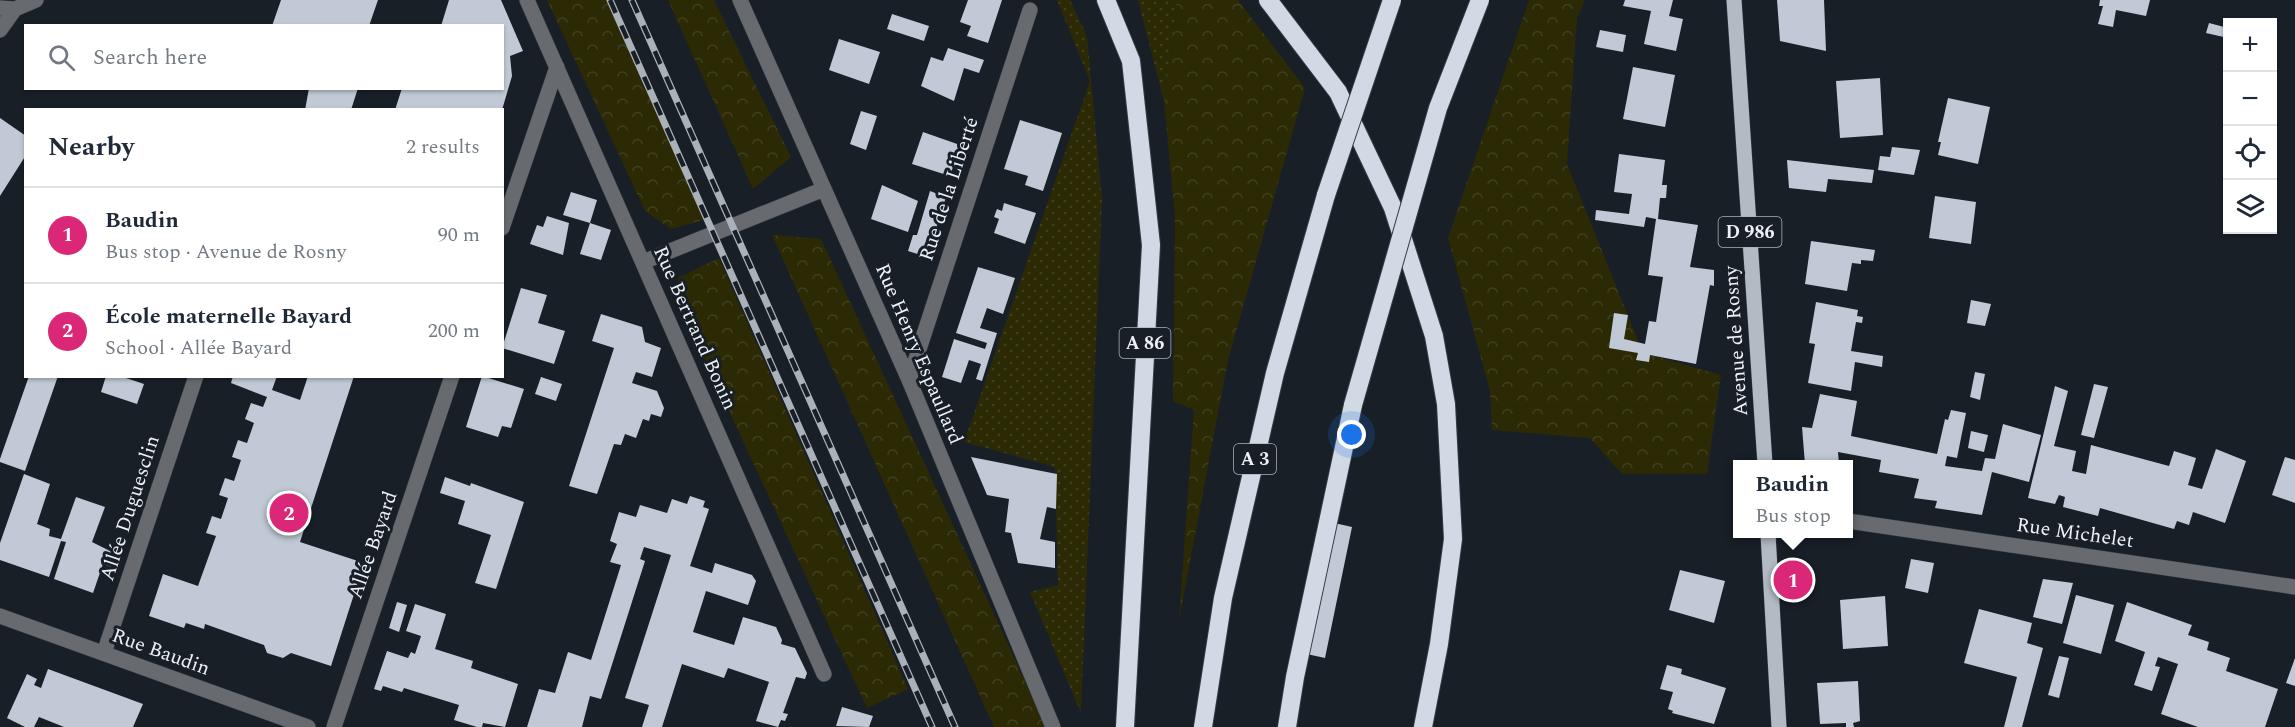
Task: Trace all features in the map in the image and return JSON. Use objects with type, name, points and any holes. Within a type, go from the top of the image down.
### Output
[{"type":"highway","name":"A 86","points":[[1106,0],[1131,61],[1151,245],[1125,727]]},
{"type":"highway","points":[[1268,0],[1338,92],[1393,208],[1434,336],[1446,404],[1453,539],[1439,644],[1423,727]]},
{"type":"highway","name":"A 3","points":[[1203,727],[1223,598],[1275,373],[1326,195],[1392,0]]},
{"type":"highway","points":[[1287,727],[1295,677],[1353,405],[1438,108],[1480,0]]},
{"type":"main road","name":"Avenue de Rosny","points":[[1734,0],[1765,460]]},
{"type":"main road","points":[[1768,538],[1779,727]]},
{"type":"street","points":[[0,30],[7,9],[36,0]]},
{"type":"street","name":"Rue Bertrand Bonin","points":[[527,0],[824,674]]},
{"type":"street","name":"Rue Henry Espaullard","points":[[740,0],[909,380],[1053,727]]},
{"type":"street","name":"Rue de la Liberté","points":[[909,380],[1030,10]]},
{"type":"street","points":[[504,222],[557,67]]},
{"type":"street","points":[[643,262],[824,189]]},
{"type":"street","name":"Allée Duguesclin","points":[[104,653],[195,378]]},
{"type":"street","name":"Allée Bayard","points":[[334,727],[451,378]]},
{"type":"street","name":"Rue Michelet","points":[[1853,522],[2295,587]]},
{"type":"street","name":"Rue Baudin","points":[[0,616],[308,727]]},
{"type":"green space","points":[[547,0],[608,0],[707,219],[671,229],[645,211]]},
{"type":"green space","points":[[668,0],[714,0],[791,157],[753,189]]},
{"type":"green space","points":[[1057,0],[1070,0],[1087,36],[1102,198],[1081,713],[1030,592],[1058,585],[1055,467],[964,442],[1090,81]]},
{"type":"green space","points":[[1138,0],[1177,0],[1164,101]]},
{"type":"green space","points":[[1177,0],[1238,0],[1305,88],[1228,360],[1179,620],[1194,410],[1173,401],[1175,217],[1164,101]]},
{"type":"green space","points":[[1529,0],[1585,0],[1577,18],[1567,164],[1643,353],[1721,375],[1707,474],[1622,474],[1590,438],[1492,430],[1490,391],[1448,238]]},
{"type":"green space","points":[[772,235],[821,239],[1046,727],[994,727]]},
{"type":"green space","points":[[719,258],[908,689],[867,708],[678,301],[678,278]]},
{"type":"building","points":[[281,0],[378,0],[370,24],[273,24]]},
{"type":"building","points":[[449,0],[501,0],[523,51],[510,56],[512,76],[503,108],[396,108],[401,90],[504,90],[504,24],[442,24]]},
{"type":"building","points":[[968,0],[1002,0],[988,43],[967,36],[971,26],[960,22]]},
{"type":"building","points":[[1625,0],[1673,0],[1669,16],[1683,19],[1676,51],[1644,44],[1651,11],[1623,6]]},
{"type":"building","points":[[1777,0],[1824,0],[1826,51],[1780,41]]},
{"type":"building","points":[[2100,0],[2150,0],[2146,16],[2116,10],[2113,27],[2098,24],[2103,6],[2099,6]]},
{"type":"building","points":[[892,14],[929,26],[924,41],[887,29]]},
{"type":"building","points":[[2209,23],[2223,27],[2223,37],[2206,33]]},
{"type":"building","points":[[1600,30],[1626,35],[1623,52],[1596,47]]},
{"type":"building","points":[[839,39],[880,52],[869,84],[829,70]]},
{"type":"building","points":[[948,48],[984,60],[979,73],[964,68],[954,101],[921,86],[931,57],[943,61]]},
{"type":"building","points":[[1633,67],[1675,75],[1665,127],[1623,119]]},
{"type":"building","points":[[1880,78],[1883,135],[1840,138],[1836,81]]},
{"type":"building","points":[[309,90],[357,90],[352,108],[305,108]]},
{"type":"building","points":[[1948,98],[1990,107],[1978,164],[1938,155],[1941,142],[1938,142]]},
{"type":"building","points":[[861,111],[877,116],[866,150],[850,144]]},
{"type":"building","points":[[0,118],[24,135],[24,158],[0,196]]},
{"type":"building","points":[[1020,120],[1062,133],[1043,191],[1025,185],[1028,176],[1004,169]]},
{"type":"building","points":[[923,132],[960,145],[950,176],[912,164]]},
{"type":"building","points":[[1892,147],[1920,150],[1914,175],[1878,170],[1880,156],[1890,157]]},
{"type":"building","points":[[1619,154],[1665,160],[1662,185],[1667,185],[1666,198],[1660,198],[1658,219],[1698,225],[1690,267],[1714,270],[1714,286],[1710,285],[1696,364],[1650,355],[1649,362],[1636,360],[1638,353],[1609,348],[1614,313],[1628,315],[1624,339],[1645,344],[1649,321],[1656,322],[1663,277],[1648,275],[1656,219],[1646,217],[1644,227],[1595,220],[1596,210],[1629,214],[1632,194],[1614,192]]},
{"type":"building","points":[[1787,160],[1874,170],[1872,183],[1828,179],[1826,192],[1789,188]]},
{"type":"building","points":[[882,185],[918,201],[908,232],[871,219]]},
{"type":"building","points":[[930,191],[946,197],[927,257],[908,251],[913,235],[917,235]]},
{"type":"building","points":[[571,192],[597,200],[590,223],[563,215]]},
{"type":"building","points":[[1935,196],[1976,202],[1971,244],[1929,238]]},
{"type":"building","points":[[1004,203],[1036,213],[1025,244],[994,233],[999,219],[994,217],[997,209],[1002,211]]},
{"type":"building","points":[[547,216],[569,223],[563,255],[530,244],[537,225],[543,227]]},
{"type":"building","points":[[590,223],[611,230],[601,260],[580,254]]},
{"type":"building","points":[[1811,241],[1875,250],[1873,261],[1861,260],[1861,264],[1852,263],[1847,291],[1805,284]]},
{"type":"building","points":[[978,267],[1015,278],[1003,314],[987,308],[980,328],[997,333],[982,381],[976,379],[981,364],[969,360],[961,383],[942,377],[954,339],[985,349],[987,343],[956,333]]},
{"type":"building","points":[[521,288],[547,295],[538,323],[565,331],[554,364],[504,349],[504,342]]},
{"type":"building","points":[[1971,300],[1991,304],[1985,326],[1967,323]]},
{"type":"building","points":[[1816,302],[1858,310],[1857,316],[1863,317],[1862,323],[1856,322],[1851,351],[1883,356],[1882,367],[1855,362],[1851,391],[1808,383],[1815,344],[1809,343]]},
{"type":"building","points":[[601,314],[642,327],[645,342],[661,348],[652,377],[636,372],[632,383],[657,391],[664,408],[661,417],[651,414],[649,421],[643,419],[636,438],[625,434],[621,445],[614,444],[597,494],[569,486],[614,348],[592,341]]},
{"type":"building","points":[[1975,372],[1985,374],[1980,400],[1970,397]]},
{"type":"building","points":[[541,377],[562,384],[556,401],[535,394]]},
{"type":"building","points":[[28,378],[57,378],[25,471],[0,462]]},
{"type":"building","points":[[105,378],[126,378],[144,384],[137,404],[101,392]]},
{"type":"building","points":[[232,378],[276,378],[272,390],[300,400],[307,378],[353,378],[300,542],[364,563],[331,666],[291,653],[283,658],[267,653],[264,645],[205,624],[204,629],[186,623],[184,628],[149,616],[163,574],[198,586],[216,536],[206,533],[212,516],[221,519],[228,498],[219,495],[225,478],[234,481],[241,460],[232,457],[238,440],[247,443],[254,423],[245,419],[251,403],[263,407],[267,397],[231,383]]},
{"type":"building","points":[[481,378],[524,389],[511,428],[502,426],[498,437],[466,427]]},
{"type":"building","points":[[2094,384],[2108,387],[2094,438],[2081,435]]},
{"type":"building","points":[[2055,386],[2068,391],[2054,446],[2076,451],[2072,471],[2086,474],[2091,445],[2169,466],[2174,451],[2196,458],[2188,485],[2202,489],[2216,449],[2246,461],[2225,523],[2193,512],[2189,525],[2177,521],[2174,529],[2100,508],[2098,516],[2063,507],[2065,497],[2059,495],[2055,504],[2028,498]]},
{"type":"building","points":[[1820,394],[1857,401],[1851,436],[1937,454],[1945,419],[1948,420],[1951,410],[1966,413],[1957,458],[1947,456],[1945,466],[1982,471],[1985,458],[1995,459],[2003,424],[2041,435],[2029,482],[1992,472],[1982,515],[1935,508],[1937,501],[1914,498],[1919,479],[1879,472],[1881,460],[1838,452],[1839,460],[1805,460],[1802,427],[1812,428]]},
{"type":"building","points":[[1971,431],[1988,435],[1984,452],[1968,448]]},
{"type":"building","points":[[971,457],[1057,474],[1056,509],[1047,507],[1040,539],[1055,542],[1055,568],[1018,563],[1011,533],[1005,532],[1009,499],[987,495]]},
{"type":"building","points":[[2285,457],[2295,460],[2295,503],[2272,495]]},
{"type":"building","points":[[24,474],[50,484],[37,524],[50,529],[49,536],[61,539],[76,497],[105,507],[92,542],[116,554],[111,567],[103,564],[93,593],[54,579],[66,542],[61,541],[49,577],[0,560],[0,543]]},
{"type":"building","points":[[445,477],[470,486],[471,483],[524,502],[496,589],[475,583],[491,535],[458,524],[465,501],[440,493]]},
{"type":"building","points":[[690,496],[705,501],[703,507],[709,509],[690,566],[712,573],[715,563],[752,575],[756,581],[748,605],[706,591],[693,632],[734,645],[743,617],[776,627],[782,640],[781,644],[795,648],[807,673],[805,679],[796,677],[783,713],[788,714],[785,721],[781,720],[778,727],[756,721],[769,682],[728,668],[724,678],[682,664],[662,727],[642,727],[649,705],[625,698],[671,555],[644,547],[640,559],[645,561],[601,699],[590,696],[582,727],[527,727],[539,689],[555,693],[568,652],[591,660],[621,565],[610,562],[617,544],[610,541],[619,512],[636,517],[640,505],[667,513],[672,499],[687,504]]},
{"type":"building","points":[[1321,520],[1352,527],[1325,658],[1293,651]]},
{"type":"building","points":[[1911,559],[1934,563],[1928,593],[1905,588]]},
{"type":"building","points":[[1680,570],[1725,581],[1714,623],[1669,610]]},
{"type":"building","points":[[2043,579],[2073,583],[2062,624],[2033,617]]},
{"type":"building","points":[[2076,595],[2114,605],[2101,654],[2063,643]]},
{"type":"building","points":[[1885,596],[1888,646],[1843,649],[1840,600]]},
{"type":"building","points":[[397,602],[407,605],[399,632],[389,628]]},
{"type":"building","points":[[2127,602],[2192,625],[2188,635],[2209,642],[2207,650],[2230,658],[2226,671],[2278,689],[2265,727],[2198,727],[2161,714],[2178,664],[2158,657],[2155,666],[2160,667],[2152,691],[2134,685],[2145,652],[2115,641]]},
{"type":"building","points":[[415,604],[446,614],[435,649],[473,661],[471,668],[518,684],[505,727],[483,723],[482,727],[477,727],[454,720],[459,705],[404,688],[402,692],[383,686],[381,691],[374,689],[387,651],[408,658],[411,652],[415,654],[421,636],[406,631]]},
{"type":"building","points":[[1979,609],[2032,623],[2027,643],[2043,648],[2022,727],[2004,727],[2017,677],[1964,663]]},
{"type":"building","points":[[2059,656],[2069,658],[2059,698],[2048,695]]},
{"type":"building","points":[[2295,658],[2295,686],[2286,683]]},
{"type":"building","points":[[1667,665],[1682,669],[1681,674],[1726,688],[1714,724],[1672,713],[1673,711],[1668,709],[1673,692],[1660,689]]},
{"type":"building","points":[[48,669],[143,704],[133,727],[64,727],[39,717],[34,727],[25,727],[7,718],[27,674],[37,679],[34,685],[41,688]]},
{"type":"building","points":[[1858,681],[1860,721],[1853,723],[1854,727],[1846,727],[1846,723],[1820,724],[1817,683]]},
{"type":"building","points":[[842,707],[873,716],[869,727],[836,726]]},
{"type":"railway","points":[[610,0],[932,727]]},
{"type":"railway","points":[[632,0],[955,727]]},
{"type":"place","name":"École maternelle Bayard","points":[[289,513]]},
{"type":"place","name":"Baudin","points":[[1793,580]]}]
